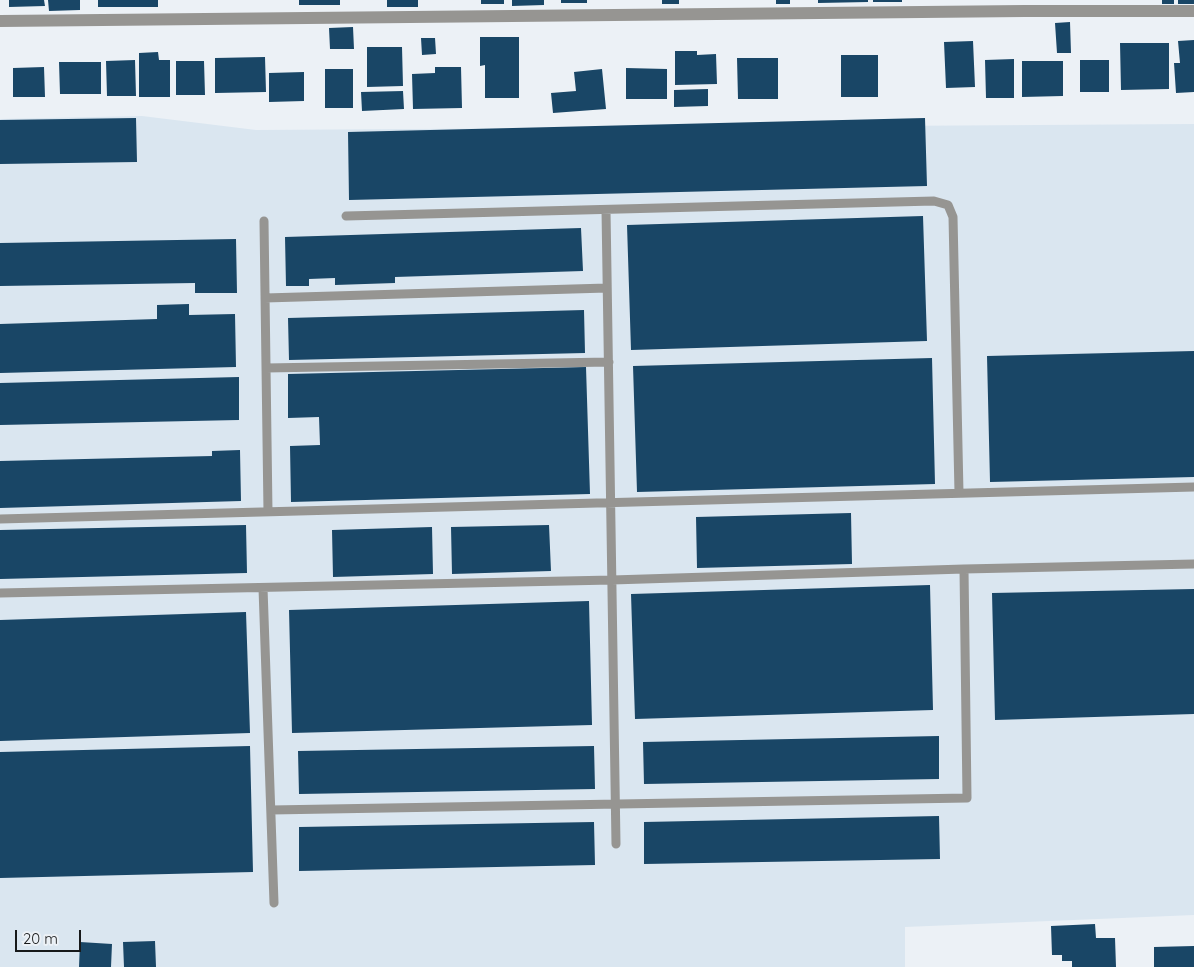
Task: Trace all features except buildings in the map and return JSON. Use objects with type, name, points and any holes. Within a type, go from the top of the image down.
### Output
[{"type":"street","points":[[0,22],[1024,11],[1194,11]]},
{"type":"lane","points":[[346,216],[934,201],[948,205],[954,217],[959,493]]},
{"type":"lane","points":[[606,210],[616,844]]},
{"type":"lane","points":[[264,221],[268,512]]},
{"type":"lane","points":[[265,298],[607,288]]},
{"type":"lane","points":[[266,368],[609,362]]},
{"type":"lane","points":[[0,519],[1194,487]]},
{"type":"lane","points":[[0,593],[612,580],[1194,564]]},
{"type":"lane","points":[[271,810],[967,798],[964,569]]},
{"type":"lane","points":[[263,588],[274,904]]},
{"type":"shaded area","points":[[142,116],[256,130],[1194,124],[1194,915],[905,927],[905,967],[0,967],[0,119]]}]
